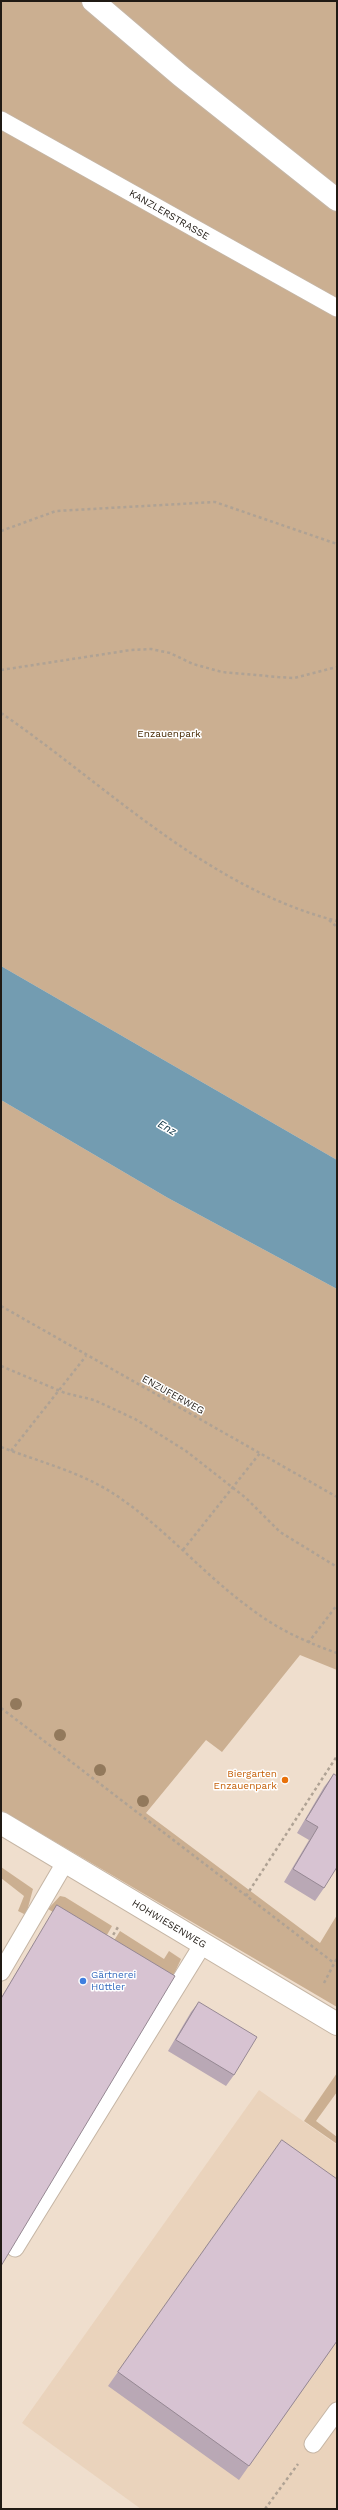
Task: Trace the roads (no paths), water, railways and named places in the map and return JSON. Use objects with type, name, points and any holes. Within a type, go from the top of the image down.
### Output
[{"type":"street","points":[[93,1],[181,76],[337,200]]},
{"type":"street","name":"HOHWIESENWEG","points":[[1,1823],[203,1944],[288,2001],[337,2024]]},
{"type":"lane","name":"KANZLERSTRASSE","points":[[1,120],[337,308]]},
{"type":"lane","points":[[1,1972],[66,1861]]},
{"type":"lane","points":[[15,2248],[203,1944]]},
{"type":"lane","points":[[312,2444],[337,2411]]},
{"type":"water","name":"Enz","points":[[1,966],[337,1160],[337,1289],[168,1198],[1,1100]]},
{"type":"place","name":"Biergarten Enzauenpark","points":[[285,1780]]},
{"type":"place","name":"Gärtnerei Hüttler","points":[[83,1981]]},
{"type":"park label","name":"Enzauenpark","points":[[169,734]]}]
